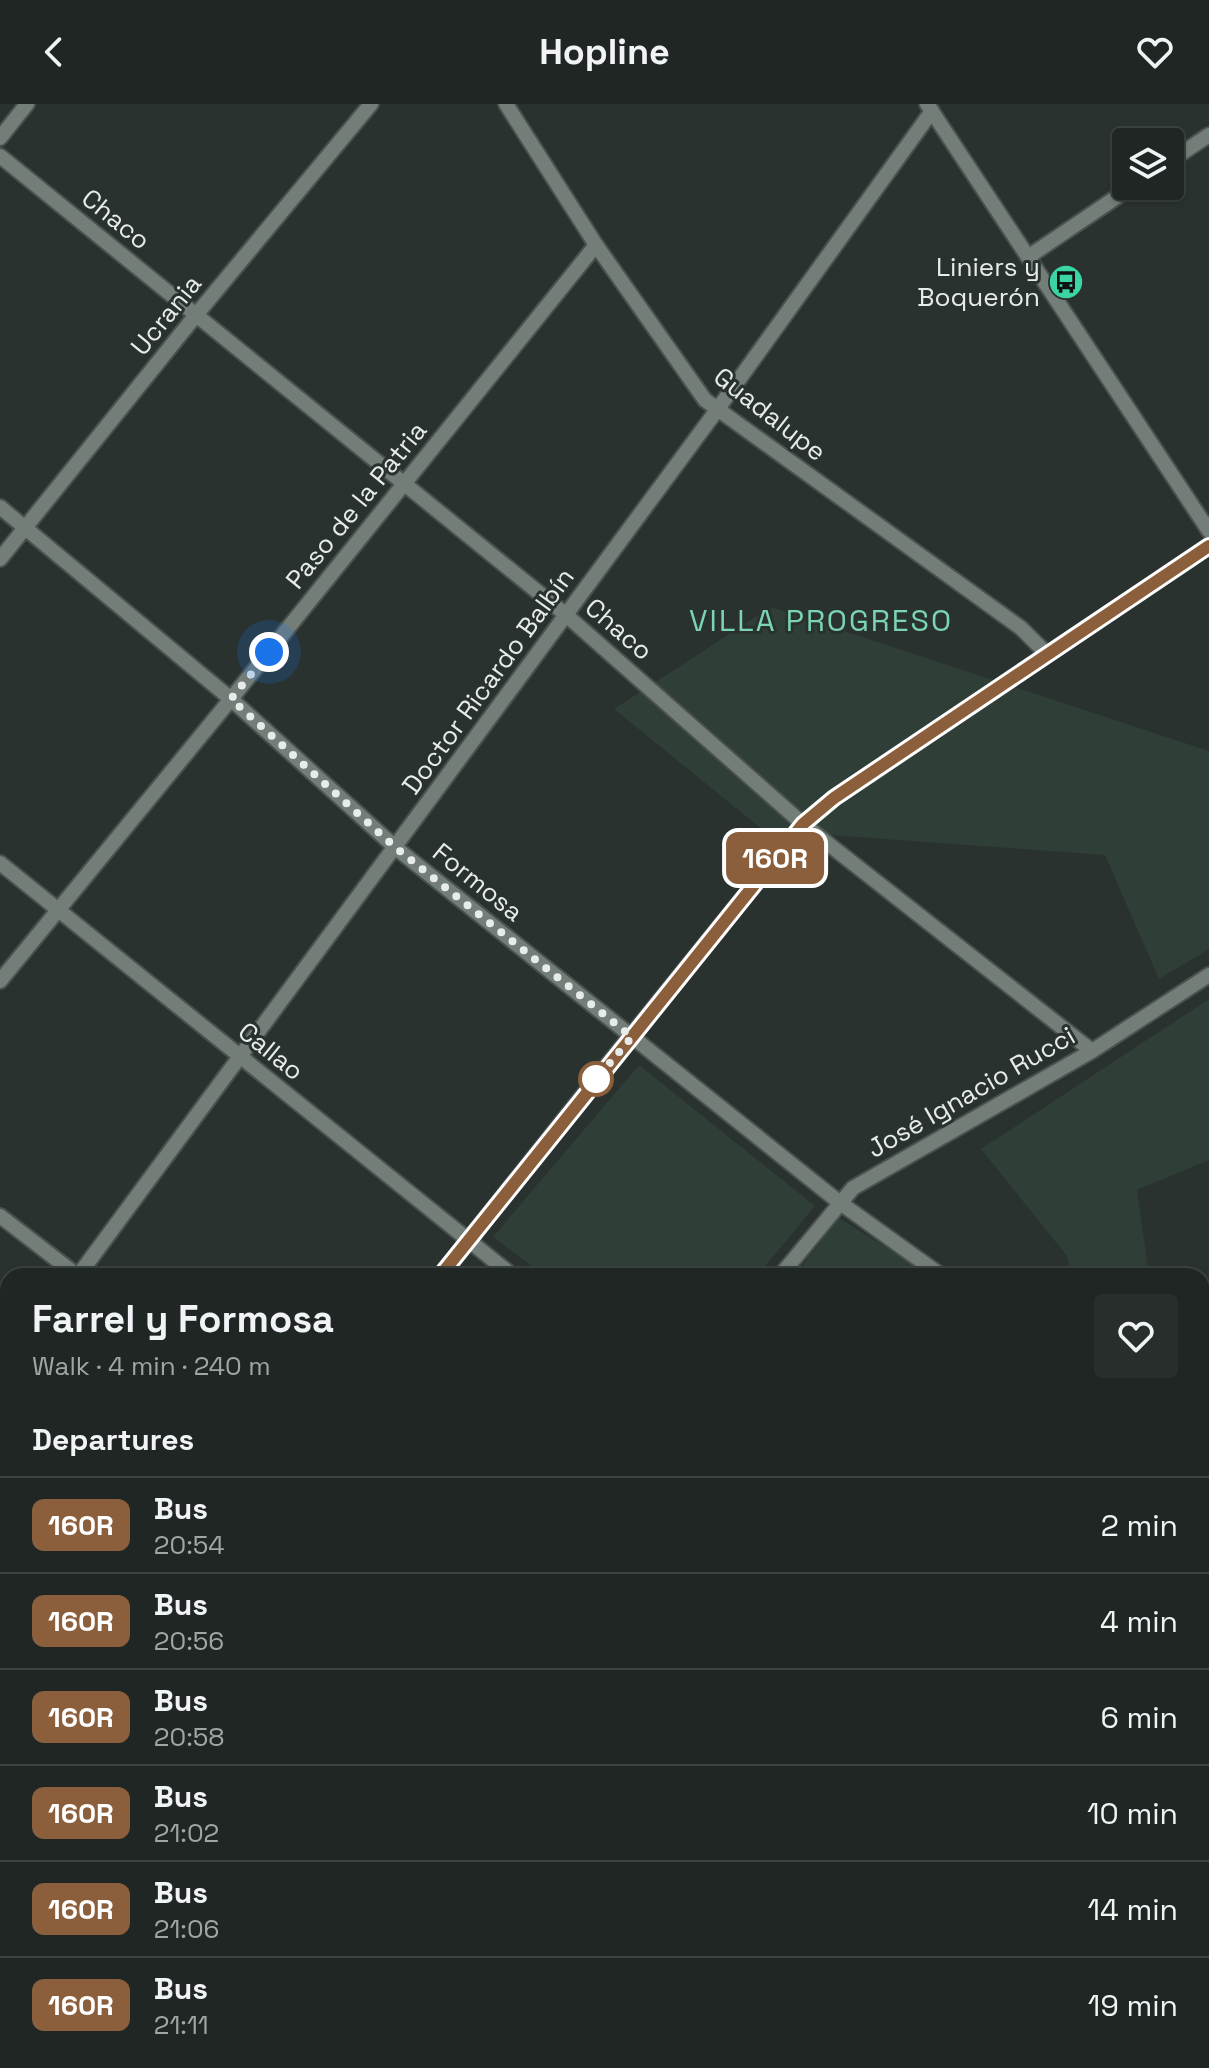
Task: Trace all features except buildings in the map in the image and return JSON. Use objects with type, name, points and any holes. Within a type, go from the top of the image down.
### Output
[{"type":"street","points":[[0,138],[27,104]]},
{"type":"street","name":"Ucrania","points":[[0,559],[371,104]]},
{"type":"street","name":"Guadalupe","points":[[506,104],[596,245],[697,390],[717,410],[1021,628],[1047,654]]},
{"type":"street","points":[[929,108],[1209,531]]},
{"type":"street","name":"Doctor Ricardo Balbín","points":[[84,1268],[717,410],[929,108]]},
{"type":"street","points":[[1184,152],[1209,135]]},
{"type":"street","name":"Chaco","points":[[0,156],[565,614],[803,824],[1092,1051]]},
{"type":"street","points":[[1028,257],[1112,200]]},
{"type":"street","name":"Paso de la Patria","points":[[0,981],[596,245]]},
{"type":"street","name":"Formosa","points":[[0,507],[231,699],[396,848],[839,1202],[931,1268]]},
{"type":"street","points":[[447,1268],[803,824],[834,798],[1209,546]]},
{"type":"street","name":"Callao","points":[[0,863],[502,1268]]},
{"type":"street","name":"José Ignacio Rucci","points":[[786,1268],[853,1188],[1092,1051],[1209,975]]},
{"type":"street","points":[[0,1216],[68,1268]]},
{"type":"shaded area","points":[[771,607],[1209,751],[1209,949],[1159,979],[1105,855],[763,830],[614,709]]},
{"type":"shaded area","points":[[1209,999],[1209,1160],[1137,1190],[1148,1268],[1069,1268],[1067,1256],[981,1149]]},
{"type":"shaded area","points":[[639,1065],[815,1206],[764,1268],[534,1268],[493,1237]]},
{"type":"shaded area","points":[[839,1218],[919,1268],[800,1268]]},
{"type":"bus line","name":"160R","points":[[447,1268],[803,824],[834,798],[1209,546]]},
{"type":"place","name":"Liniers y Boquerón","points":[[1066,282]]},
{"type":"district","name":"VILLA PROGRESO","points":[[821,620]]},
{"type":"route","points":[[269,652],[231,699],[396,848],[632,1037],[596,1079]]}]
